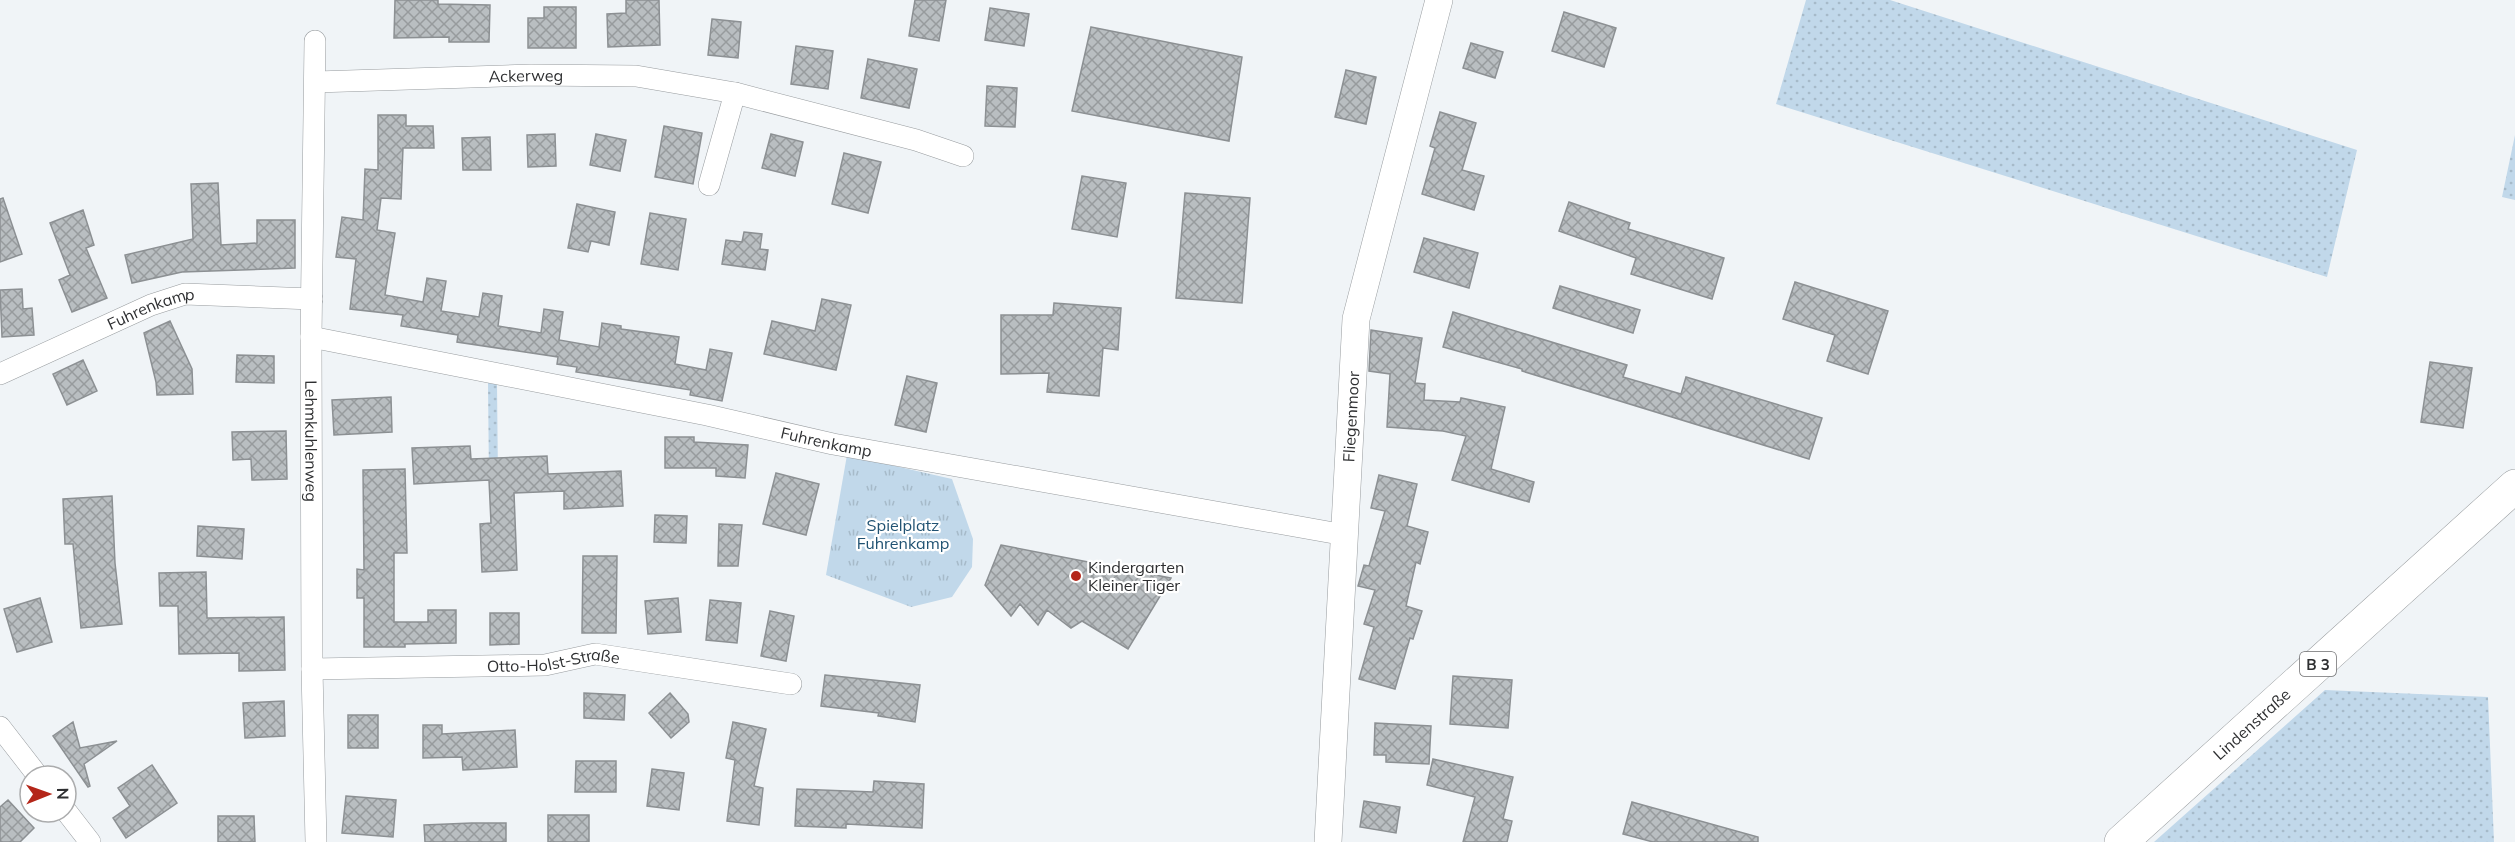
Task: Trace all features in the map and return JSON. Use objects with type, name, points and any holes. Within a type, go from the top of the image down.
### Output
[{"type":"main road","name":"Lindenstraße","points":[[2121,842],[2515,486]]},
{"type":"street","name":"Fliegenmoor","points":[[1328,842],[1356,319],[1439,0]]},
{"type":"street","name":"Lehmkuhlenweg","points":[[315,41],[311,337],[312,669],[316,842]]},
{"type":"street","name":"Ackerweg","points":[[316,82],[531,75],[636,76],[735,93],[916,140],[963,156]]},
{"type":"street","points":[[709,185],[735,93]]},
{"type":"street","name":"Fuhrenkamp","points":[[0,374],[151,305],[185,294],[312,300]]},
{"type":"street","name":"Fuhrenkamp","points":[[311,337],[707,415],[833,444],[1345,535]]},
{"type":"street","name":"Otto-Holst-Straße","points":[[312,669],[545,665],[595,654],[791,684]]},
{"type":"street","points":[[0,727],[29,764]]},
{"type":"street","points":[[76,824],[90,842]]},
{"type":"green space","points":[[1806,0],[1890,0],[2357,150],[2327,277],[1776,104]]},
{"type":"green space","points":[[2515,135],[2515,200],[2502,197]]},
{"type":"green space","points":[[488,383],[497,384],[498,480],[489,481]]},
{"type":"green space","name":"Spielplatz Fuhrenkamp","points":[[847,455],[952,479],[973,539],[972,567],[952,597],[911,607],[826,575]]},
{"type":"green space","points":[[2325,690],[2488,697],[2494,842],[2154,842]]},
{"type":"building","points":[[395,0],[438,0],[438,4],[490,5],[489,42],[449,42],[449,37],[394,38]]},
{"type":"building","points":[[626,0],[659,0],[660,45],[608,47],[607,14],[626,13]]},
{"type":"building","points":[[915,0],[946,0],[939,41],[909,36]]},
{"type":"building","points":[[544,7],[576,7],[576,48],[528,48],[528,18],[544,18]]},
{"type":"building","points":[[990,8],[1029,14],[1024,46],[985,40]]},
{"type":"building","points":[[1564,12],[1616,28],[1604,67],[1552,51]]},
{"type":"building","points":[[712,19],[741,22],[738,58],[708,55]]},
{"type":"building","points":[[1091,27],[1242,57],[1229,141],[1072,111]]},
{"type":"building","points":[[1471,43],[1503,52],[1495,78],[1463,68]]},
{"type":"building","points":[[796,46],[833,51],[828,89],[791,84]]},
{"type":"building","points":[[868,59],[917,69],[909,108],[861,98]]},
{"type":"building","points":[[1346,70],[1376,77],[1366,124],[1335,117]]},
{"type":"building","points":[[987,86],[1017,88],[1015,127],[985,126]]},
{"type":"building","points":[[1440,112],[1476,123],[1462,170],[1484,176],[1474,210],[1422,194],[1435,148],[1430,146]]},
{"type":"building","points":[[378,115],[406,115],[406,126],[433,126],[434,148],[403,148],[401,199],[381,198],[377,230],[395,233],[385,295],[423,302],[427,278],[446,281],[441,311],[479,317],[483,293],[502,296],[498,326],[541,333],[544,309],[563,312],[559,340],[599,347],[602,323],[621,326],[621,329],[679,337],[675,364],[706,370],[710,349],[732,353],[722,401],[690,395],[691,390],[576,372],[577,367],[557,364],[558,357],[457,342],[458,335],[401,326],[403,315],[350,309],[356,259],[336,257],[342,217],[363,220],[365,169],[378,170]]},
{"type":"building","points":[[664,126],[702,133],[693,184],[655,177]]},
{"type":"building","points":[[555,134],[556,166],[528,167],[527,135]]},
{"type":"building","points":[[596,134],[626,140],[620,171],[590,165]]},
{"type":"building","points":[[771,134],[803,142],[795,176],[762,168]]},
{"type":"building","points":[[490,137],[491,170],[463,170],[462,138]]},
{"type":"building","points":[[844,153],[881,162],[868,213],[832,204]]},
{"type":"building","points":[[1082,176],[1126,183],[1117,237],[1072,229]]},
{"type":"building","points":[[218,183],[221,245],[257,243],[257,220],[295,220],[295,268],[182,272],[132,283],[125,255],[193,239],[191,184]]},
{"type":"building","points":[[1185,193],[1250,198],[1242,303],[1176,298]]},
{"type":"building","points":[[3,198],[22,254],[0,262],[0,199]]},
{"type":"building","points":[[1569,202],[1630,223],[1628,229],[1724,258],[1712,299],[1631,274],[1636,258],[1559,231]]},
{"type":"building","points":[[577,204],[615,212],[609,245],[591,241],[588,252],[568,248]]},
{"type":"building","points":[[83,210],[94,245],[86,248],[107,298],[72,312],[59,280],[70,275],[50,223]]},
{"type":"building","points":[[650,213],[686,219],[678,270],[641,264]]},
{"type":"building","points":[[744,232],[762,234],[760,249],[768,250],[765,270],[722,264],[726,240],[742,242]]},
{"type":"building","points":[[1424,238],[1478,253],[1469,288],[1414,272]]},
{"type":"building","points":[[1795,282],[1888,311],[1868,374],[1827,361],[1835,335],[1783,319]]},
{"type":"building","points":[[1560,286],[1640,310],[1633,333],[1553,308]]},
{"type":"building","points":[[22,289],[23,309],[32,308],[34,335],[2,337],[0,290]]},
{"type":"building","points":[[822,299],[851,305],[836,370],[764,354],[772,321],[815,331]]},
{"type":"building","points":[[1054,303],[1121,308],[1118,350],[1103,348],[1099,396],[1047,392],[1049,373],[1001,374],[1001,315],[1053,315]]},
{"type":"building","points":[[1453,312],[1627,365],[1623,377],[1681,394],[1686,377],[1822,418],[1809,459],[1522,371],[1522,369],[1443,347]]},
{"type":"building","points":[[170,321],[192,369],[193,394],[157,395],[144,333]]},
{"type":"building","points":[[1371,330],[1422,338],[1415,383],[1425,384],[1424,400],[1460,402],[1461,398],[1505,407],[1491,469],[1534,482],[1529,502],[1452,480],[1466,436],[1443,431],[1387,427],[1390,374],[1369,371]]},
{"type":"building","points":[[237,355],[274,356],[274,383],[236,382]]},
{"type":"building","points":[[83,360],[97,391],[67,405],[53,374]]},
{"type":"building","points":[[2430,362],[2472,368],[2463,428],[2421,422]]},
{"type":"building","points":[[907,376],[937,383],[926,432],[895,425]]},
{"type":"building","points":[[391,397],[392,432],[334,435],[332,400]]},
{"type":"building","points":[[286,431],[287,479],[252,480],[251,459],[233,460],[232,432]]},
{"type":"building","points":[[665,437],[694,437],[694,442],[748,445],[745,478],[716,476],[716,468],[665,468]]},
{"type":"building","points":[[470,446],[471,459],[547,456],[548,474],[621,471],[623,506],[564,509],[564,491],[514,493],[517,570],[482,572],[480,524],[491,523],[489,480],[414,484],[412,448]]},
{"type":"building","points":[[405,469],[407,553],[394,553],[394,622],[428,622],[428,610],[456,610],[456,643],[364,647],[364,598],[357,598],[357,569],[364,570],[363,470]]},
{"type":"building","points":[[776,473],[819,484],[806,535],[763,524]]},
{"type":"building","points":[[1379,475],[1417,484],[1407,526],[1428,532],[1420,564],[1416,562],[1406,606],[1422,611],[1413,639],[1410,638],[1395,689],[1359,679],[1374,627],[1364,624],[1375,590],[1358,586],[1364,565],[1369,566],[1385,511],[1371,508]]},
{"type":"building","points":[[112,496],[115,563],[122,624],[81,628],[73,544],[65,544],[63,499]]},
{"type":"building","points":[[655,515],[687,516],[686,543],[654,542]]},
{"type":"building","points":[[719,524],[742,525],[738,566],[718,566]]},
{"type":"building","points":[[198,526],[244,529],[242,559],[197,556]]},
{"type":"building","points":[[1001,545],[1171,578],[1128,649],[1082,621],[1071,628],[1047,610],[1038,625],[1020,604],[1011,616],[985,585]]},
{"type":"building","points":[[583,556],[617,556],[616,633],[582,633]]},
{"type":"building","points":[[206,572],[207,618],[284,617],[285,670],[239,671],[239,653],[179,654],[178,606],[160,606],[159,573]]},
{"type":"building","points":[[40,598],[52,642],[17,652],[4,609]]},
{"type":"building","points":[[678,598],[681,632],[648,634],[645,601]]},
{"type":"building","points":[[710,600],[741,603],[737,643],[706,640]]},
{"type":"building","points":[[770,611],[794,616],[786,661],[761,656]]},
{"type":"building","points":[[490,613],[519,613],[519,644],[490,645]]},
{"type":"building","points":[[825,675],[920,685],[915,722],[878,716],[879,713],[821,706]]},
{"type":"building","points":[[1453,676],[1512,680],[1508,728],[1450,724]]},
{"type":"building","points":[[584,693],[625,695],[624,720],[584,718]]},
{"type":"building","points":[[670,693],[688,714],[689,722],[671,738],[649,713]]},
{"type":"building","points":[[284,701],[285,736],[245,738],[243,703]]},
{"type":"building","points":[[348,715],[378,715],[378,748],[348,748]]},
{"type":"building","points":[[73,722],[80,748],[117,741],[84,764],[90,786],[88,787],[78,772],[78,764],[72,764],[53,736]]},
{"type":"building","points":[[733,722],[766,729],[754,786],[763,788],[759,825],[727,821],[735,760],[726,758]]},
{"type":"building","points":[[1375,723],[1431,726],[1429,764],[1386,762],[1386,755],[1374,755]]},
{"type":"building","points":[[423,725],[442,725],[442,734],[515,730],[517,767],[463,770],[462,757],[423,758]]},
{"type":"building","points":[[1433,759],[1513,777],[1503,819],[1512,821],[1507,842],[1463,842],[1475,797],[1427,785]]},
{"type":"building","points":[[576,761],[616,761],[616,792],[575,792]]},
{"type":"building","points":[[152,765],[177,803],[126,838],[113,818],[130,806],[118,788]]},
{"type":"building","points":[[652,769],[684,773],[679,810],[647,806]]},
{"type":"building","points":[[874,781],[924,784],[922,828],[846,824],[846,828],[795,826],[797,789],[873,792]]},
{"type":"building","points":[[346,796],[396,800],[393,837],[342,833]]},
{"type":"building","points":[[8,800],[18,811],[18,824],[30,824],[34,828],[20,842],[0,842],[0,807]]},
{"type":"building","points":[[1364,801],[1400,807],[1396,833],[1360,827]]},
{"type":"building","points":[[1632,802],[1758,837],[1758,842],[1653,842],[1623,834]]},
{"type":"building","points":[[548,815],[589,815],[589,842],[548,842]]},
{"type":"building","points":[[218,816],[254,816],[255,842],[218,842]]},
{"type":"building","points":[[506,823],[506,842],[425,842],[424,825]]},
{"type":"place","name":"Kindergarten Kleiner Tiger","points":[[1076,576]]}]
